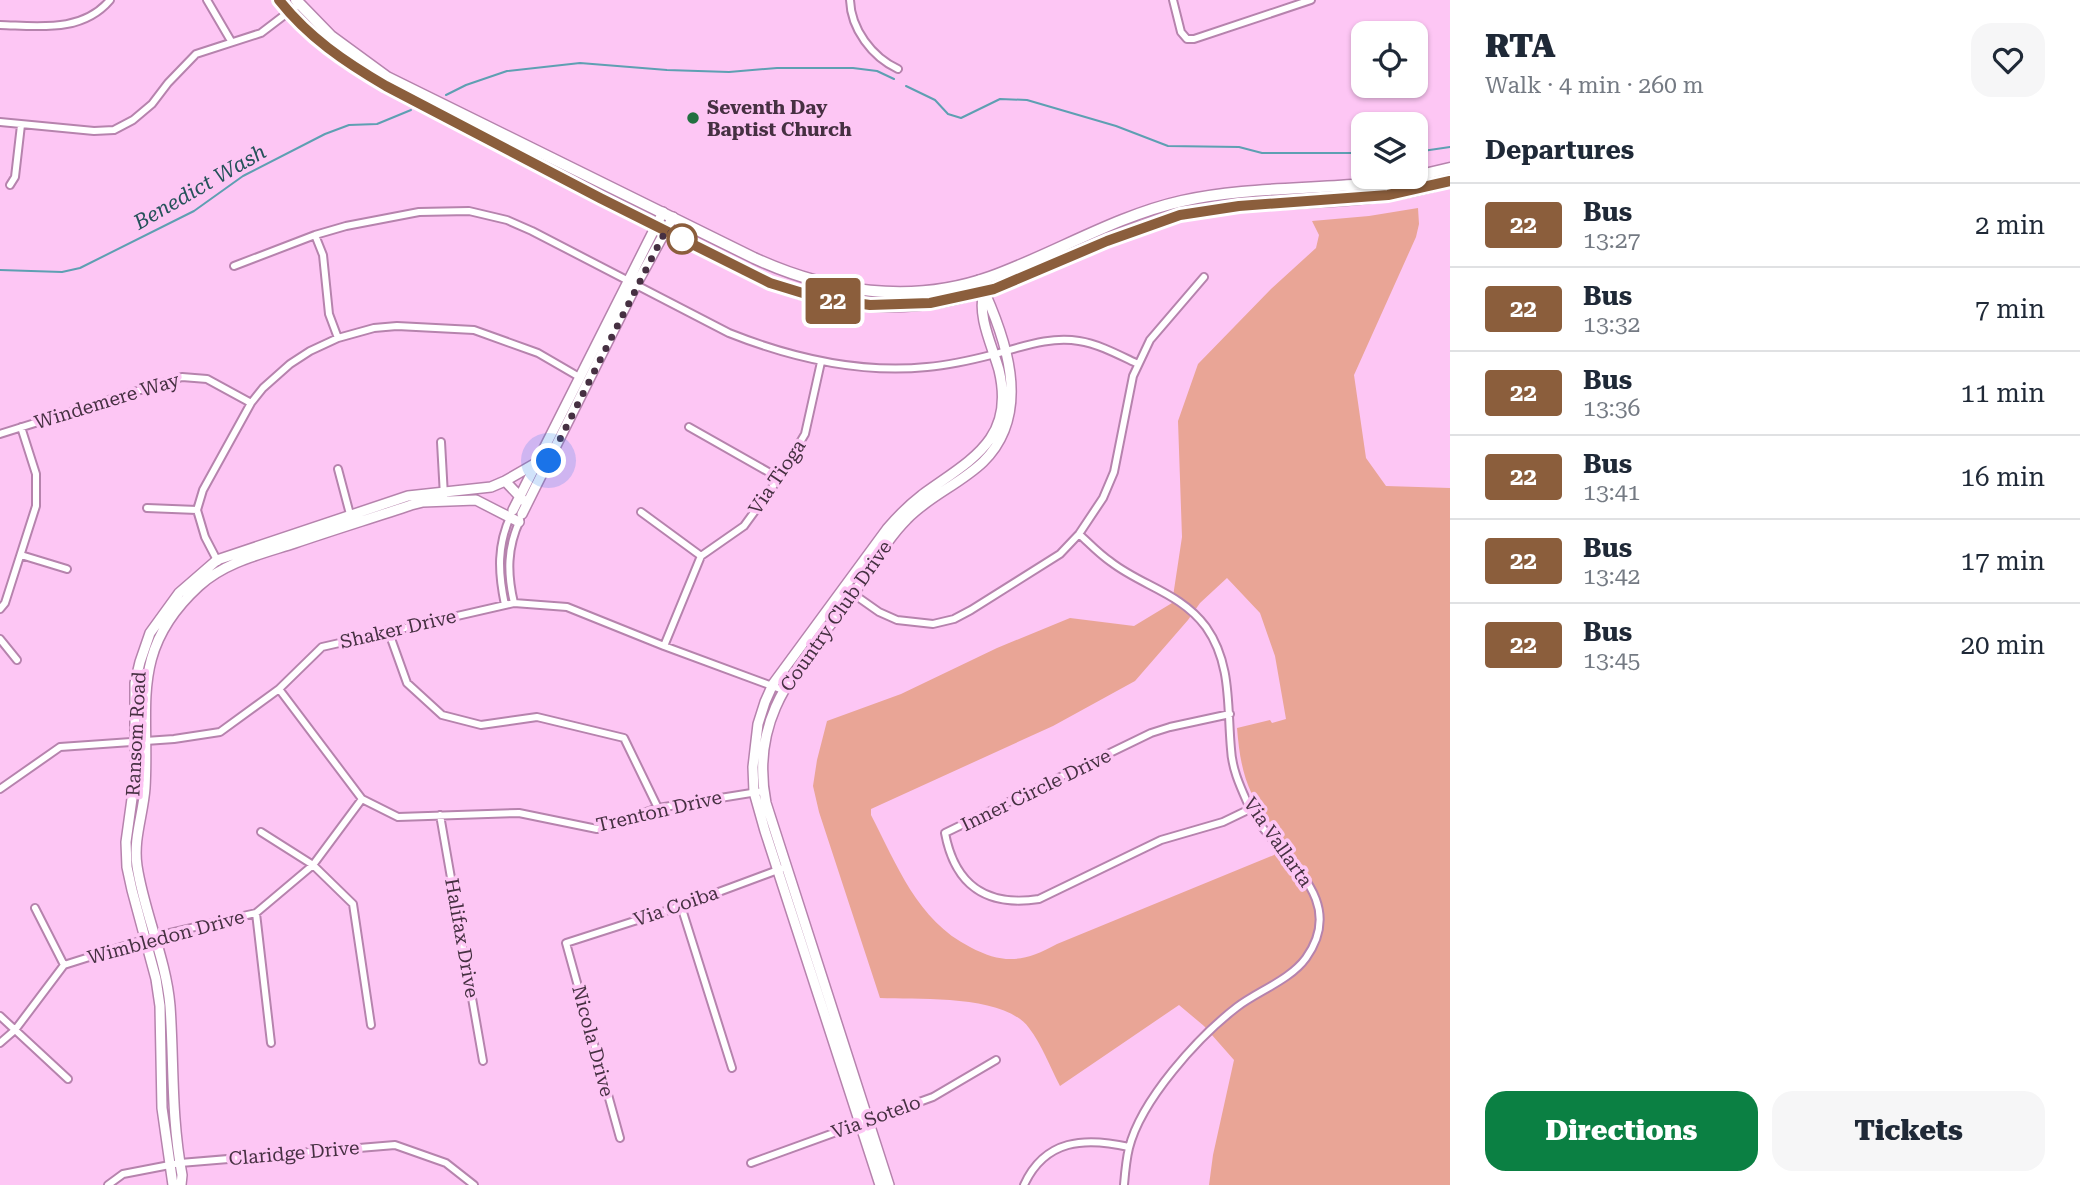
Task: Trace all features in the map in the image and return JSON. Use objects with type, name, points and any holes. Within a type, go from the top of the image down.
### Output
[{"type":"main road","points":[[279,0],[320,43],[350,65],[547,171],[770,283],[804,295],[833,301],[884,306],[930,303],[984,292],[1107,241],[1180,215],[1239,206],[1388,195],[1450,181]]},
{"type":"main road","points":[[297,2],[331,36],[387,77],[781,271],[840,288],[888,293],[931,290],[979,280],[1102,229],[1178,202],[1241,192],[1351,186]]},
{"type":"main road","points":[[1428,173],[1450,168]]},
{"type":"street","points":[[0,25],[67,26],[94,15],[110,0]]},
{"type":"street","points":[[208,0],[231,41]]},
{"type":"street","points":[[850,0],[850,12],[864,41],[881,62],[898,69]]},
{"type":"street","points":[[1173,0],[1181,32],[1187,39],[1194,39],[1311,0]]},
{"type":"street","points":[[0,122],[94,131],[114,130],[133,120],[152,104],[196,54],[261,33],[289,13],[297,2]]},
{"type":"street","points":[[10,184],[15,177],[21,125]]},
{"type":"street","points":[[233,266],[346,226],[419,212],[470,211],[507,220],[532,231],[729,333],[762,346],[821,362],[867,368],[925,367],[962,362],[1040,342],[1066,340],[1092,344],[1138,364]]},
{"type":"street","points":[[661,228],[663,212]]},
{"type":"street","points":[[505,605],[499,565],[501,538],[518,514],[661,228],[673,217]]},
{"type":"street","points":[[315,235],[323,255],[329,314],[338,338]]},
{"type":"street","points":[[844,588],[879,612],[897,620],[933,624],[954,619],[1042,568],[1060,554],[1079,534],[1103,498],[1114,472],[1129,389],[1150,340],[1204,278]]},
{"type":"street","name":"Country Club Drive","points":[[889,1185],[864,1121],[782,868],[759,792],[754,746],[758,724],[773,684],[887,529],[903,511],[961,469],[984,448],[998,425],[1003,409],[1000,353],[991,303],[979,280]]},
{"type":"street","points":[[219,565],[205,537],[197,510],[209,478],[251,403],[263,388],[290,364],[310,351],[338,338],[374,328],[397,326],[474,330],[538,353],[585,380]]},
{"type":"street","name":"Country Club Drive","points":[[759,792],[767,729],[783,690],[798,666],[905,521],[916,510],[967,475],[997,446],[1009,420],[1013,398],[1011,378],[1000,353]]},
{"type":"street","name":"Via Tioga","points":[[701,556],[744,526],[779,478],[806,434],[821,362]]},
{"type":"street","name":"Windemere Way","points":[[0,434],[182,377],[207,379],[251,403]]},
{"type":"street","points":[[514,603],[508,564],[520,497],[585,380]]},
{"type":"street","points":[[0,609],[5,603],[36,506],[36,474],[21,427]]},
{"type":"street","points":[[689,427],[779,478]]},
{"type":"street","points":[[441,442],[444,497]]},
{"type":"street","name":"Ransom Road","points":[[181,1185],[162,1108],[160,1006],[127,867],[126,842],[145,683],[155,647],[186,599],[219,565],[351,520],[478,490],[505,481],[538,462]]},
{"type":"street","points":[[338,469],[351,520]]},
{"type":"street","points":[[505,481],[520,497]]},
{"type":"street","name":"Ransom Road","points":[[444,497],[483,502],[518,514]]},
{"type":"street","points":[[147,508],[197,510]]},
{"type":"street","points":[[641,512],[701,556],[664,646]]},
{"type":"street","name":"Via Vallarta","points":[[1079,534],[1111,563],[1182,602],[1212,635],[1228,682],[1231,750],[1235,775],[1250,809],[1306,878],[1317,903],[1318,922],[1312,948],[1297,968],[1237,1008],[1198,1045],[1154,1096],[1129,1147],[1124,1185]]},
{"type":"street","points":[[20,555],[67,569]]},
{"type":"street","name":"Shaker Drive","points":[[0,789],[60,747],[174,739],[220,732],[279,689],[322,646],[514,603],[567,607],[783,690]]},
{"type":"street","points":[[388,630],[407,683],[442,715],[481,725],[537,717],[624,737],[658,808]]},
{"type":"street","points":[[0,639],[17,660]]},
{"type":"street","name":"Trenton Drive","points":[[279,689],[362,799],[398,817],[519,813],[597,829],[658,808],[759,792]]},
{"type":"street","name":"Inner Circle Drive","points":[[1230,714],[1151,733],[945,833],[948,849],[960,871],[974,888],[994,898],[1017,902],[1039,899],[1161,840],[1223,822],[1250,809]]},
{"type":"street","name":"Ransom Road","points":[[140,740],[145,785],[137,828],[137,864],[170,1005],[175,1164],[173,1185]]},
{"type":"street","name":"Wimbledon Drive","points":[[0,1043],[15,1030],[64,965],[156,936],[256,913],[313,865],[362,799]]},
{"type":"street","name":"Halifax Drive","points":[[440,815],[484,1061]]},
{"type":"street","points":[[261,832],[313,865],[353,904],[371,1025]]},
{"type":"street","name":"Via Coiba","points":[[566,943],[681,906],[782,868]]},
{"type":"street","points":[[681,906],[732,1068]]},
{"type":"street","points":[[35,908],[64,965]]},
{"type":"street","points":[[256,913],[271,1043]]},
{"type":"street","name":"Nicola Drive","points":[[566,943],[620,1138]]},
{"type":"street","points":[[0,1016],[68,1079]]},
{"type":"street","name":"Via Sotelo","points":[[751,1163],[933,1097],[996,1060]]},
{"type":"street","name":"Country Club Drive","points":[[864,1121],[880,1185]]},
{"type":"street","points":[[1024,1185],[1037,1164],[1064,1145],[1103,1141],[1129,1147]]},
{"type":"street","name":"Claridge Drive","points":[[108,1185],[123,1174],[175,1164],[395,1144],[446,1163],[474,1185]]},
{"type":"shaded area","points":[[1418,208],[1419,224],[1416,237],[1354,375],[1366,458],[1386,486],[1450,488],[1450,1185],[1209,1185],[1234,1060],[1204,1026],[1179,1005],[1060,1086],[1029,1028],[1017,1017],[1001,1009],[938,999],[880,998],[819,812],[813,786],[817,760],[827,721],[901,694],[997,648],[1070,618],[1134,626],[1172,603],[1182,537],[1178,421],[1198,364],[1271,289],[1316,248],[1319,235],[1312,221]],"holes":[[[1227,578],[1260,613],[1275,656],[1286,719],[1237,728],[1241,760],[1249,787],[1254,799],[1282,837],[1274,855],[1024,958],[1004,959],[982,953],[952,936],[922,907],[900,872],[871,815],[871,809],[1053,726],[1135,681],[1200,603]]]},
{"type":"waterway","points":[[446,95],[507,71],[580,63],[729,72],[777,68],[853,68],[877,71],[894,79]]},
{"type":"waterway","points":[[906,86],[935,100],[948,114],[961,118],[1000,99],[1027,100],[1116,126],[1168,146],[1239,147],[1262,153],[1351,153]]},
{"type":"waterway","name":"Benedict Wash","points":[[0,270],[62,272],[80,268],[194,211],[243,176],[325,134],[349,125],[377,124],[411,110]]},
{"type":"waterway","points":[[1428,150],[1450,147]]},
{"type":"bus line","name":"22","points":[[279,0],[320,43],[386,86],[742,270],[804,295],[833,301],[884,306],[930,303],[994,289],[1107,241],[1180,215],[1239,206],[1340,201],[1388,195],[1450,181]]},
{"type":"place","name":"Seventh Day Baptist Church","points":[[693,118]]},
{"type":"route","points":[[549,461],[666,230],[682,239]]}]
